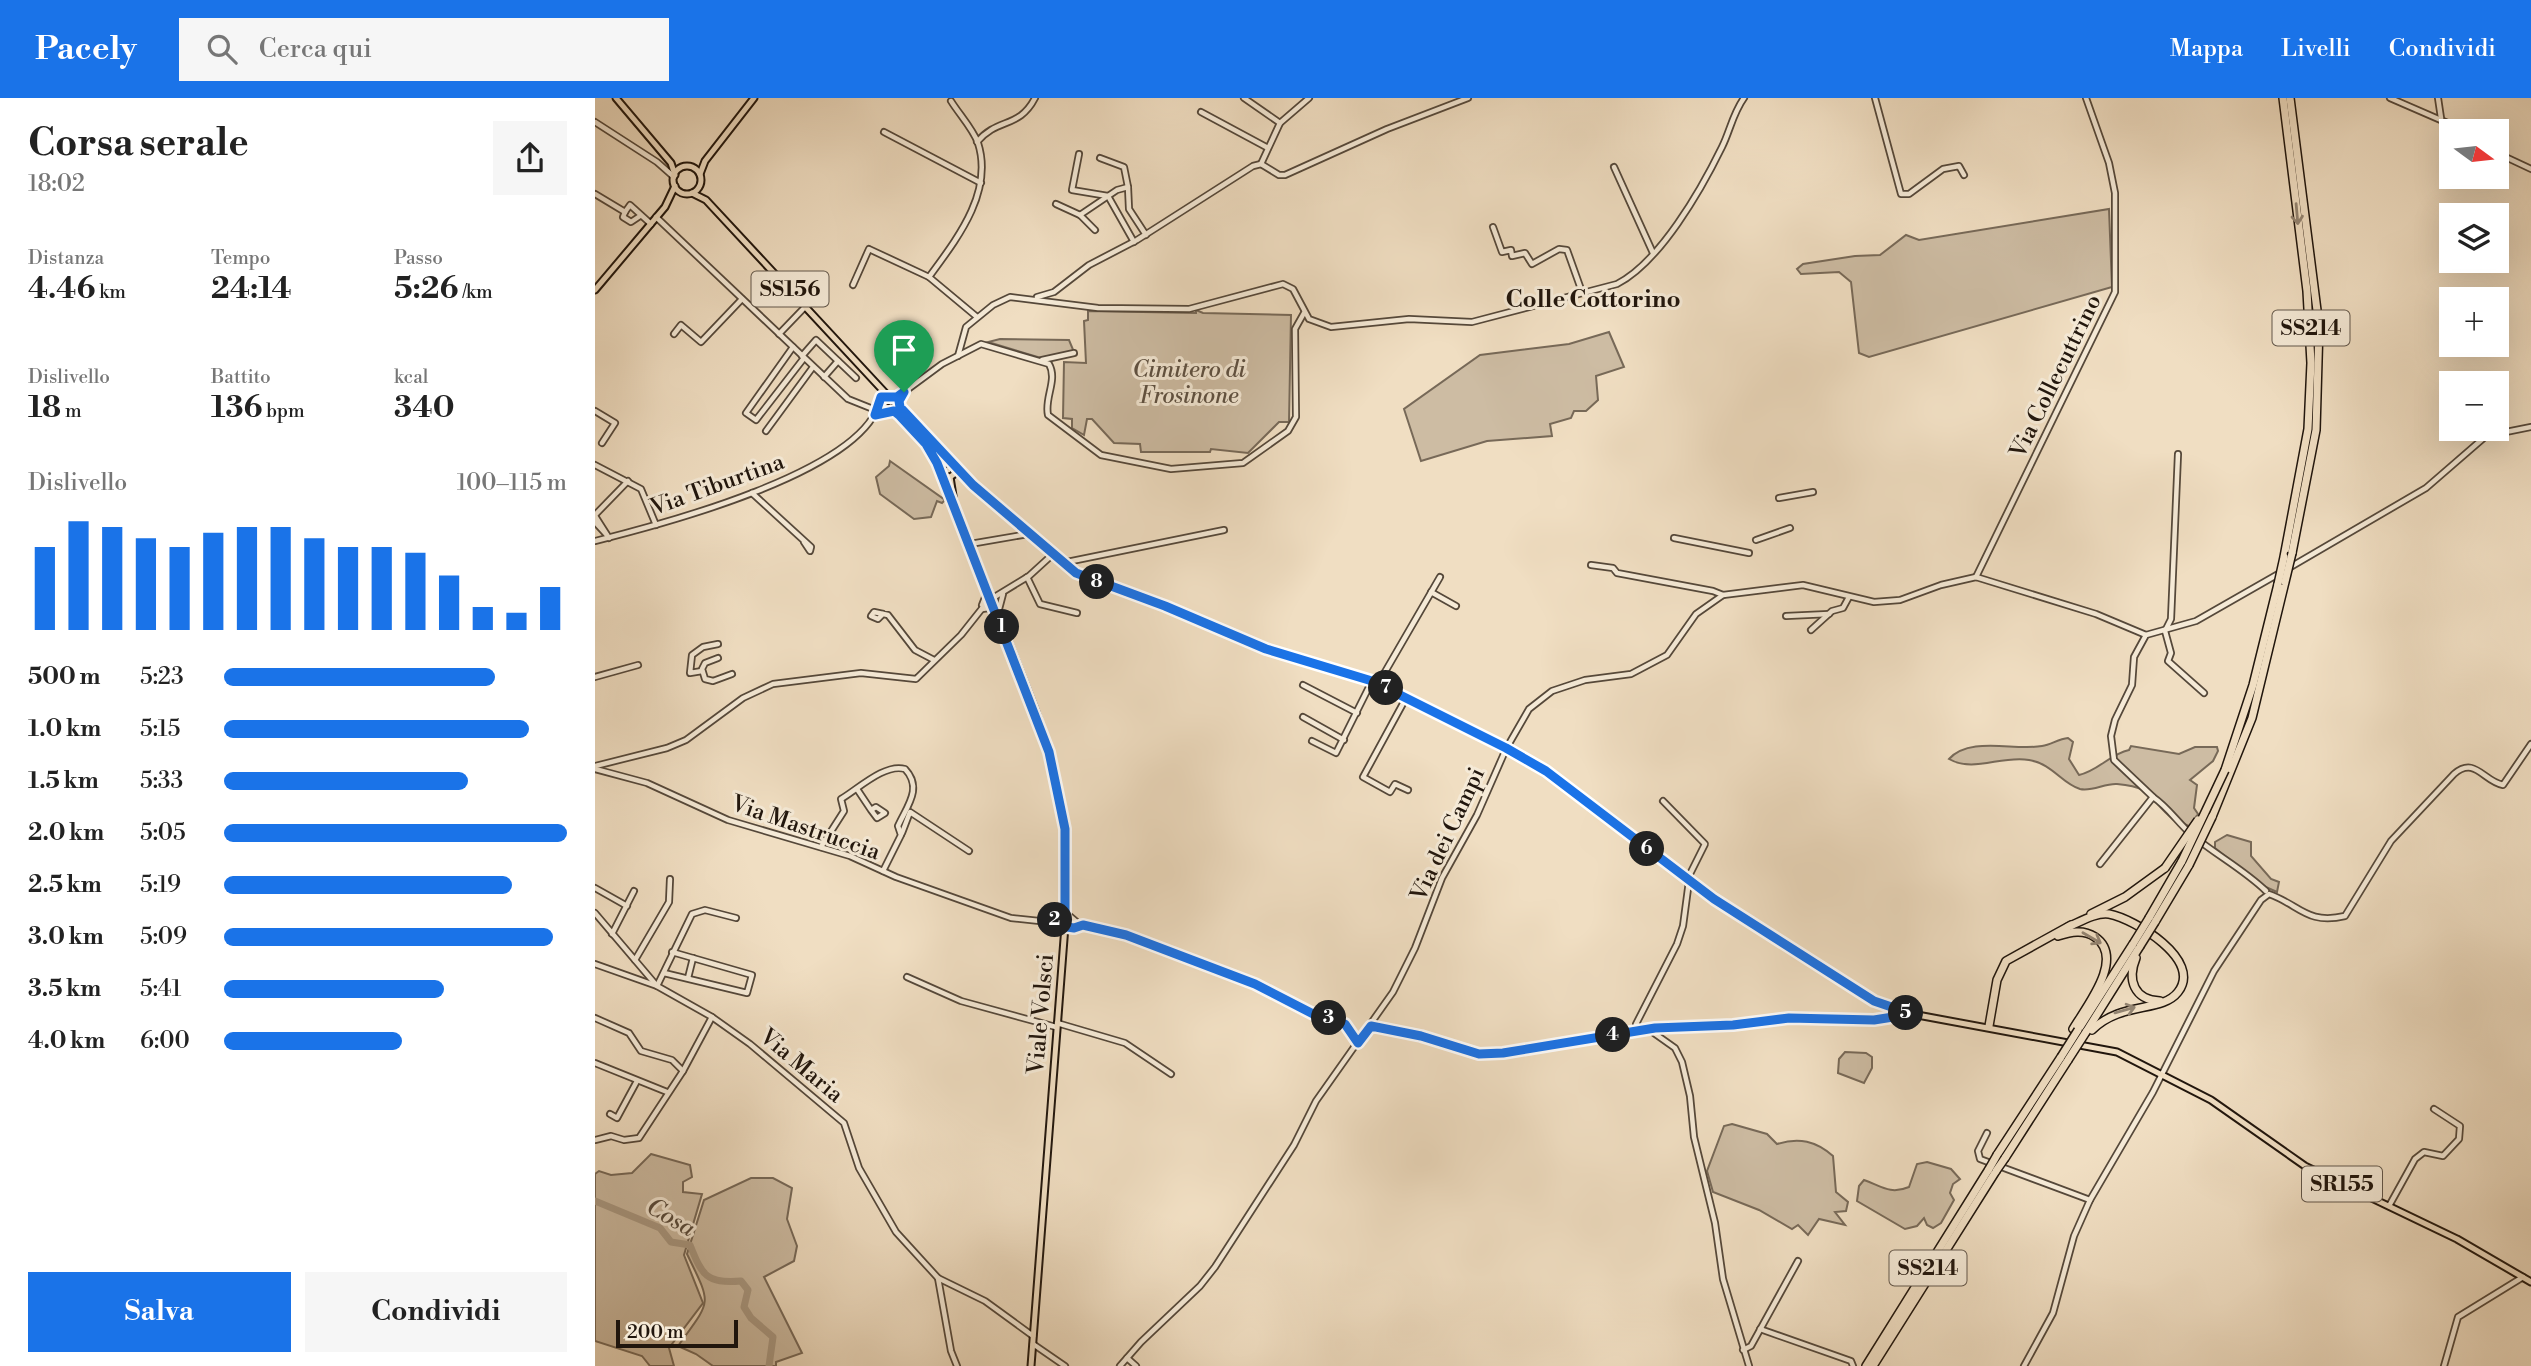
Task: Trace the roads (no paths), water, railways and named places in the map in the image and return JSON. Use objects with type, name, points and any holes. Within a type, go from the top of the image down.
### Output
[{"type":"highway","name":"SS214","points":[[2283,98],[2307,291],[2311,363],[2308,429],[2288,555]]},
{"type":"highway","name":"SS214","points":[[1873,1366],[2001,1156],[2152,920],[2232,772],[2257,686],[2316,430],[2319,326],[2290,98]]},
{"type":"highway","name":"SS214","points":[[2209,815],[2257,686]]},
{"type":"highway","points":[[1989,1026],[1999,972],[2006,961],[2126,897],[2165,868],[2180,851],[2201,815],[2209,815]]},
{"type":"highway","points":[[2068,927],[2109,914],[2127,921],[2170,949],[2181,962],[2184,975],[2176,995],[2164,1002],[2122,1010],[2082,1030]]},
{"type":"highway","points":[[2028,948],[2079,932],[2094,936],[2103,946],[2107,958],[2105,972],[2082,1030],[2071,1048]]},
{"type":"highway","points":[[2136,945],[2133,984],[2145,999],[2164,1002]]},
{"type":"highway","name":"SS214","points":[[1866,1366],[1993,1170]]},
{"type":"main road","points":[[616,98],[667,157],[684,167],[691,167],[713,150],[754,98]]},
{"type":"main road","points":[[665,206],[699,187],[713,150]]},
{"type":"main road","points":[[595,290],[665,206],[675,186],[667,157]]},
{"type":"main road","points":[[674,176],[684,167]]},
{"type":"main road","points":[[691,167],[701,178]]},
{"type":"main road","name":"SS156","points":[[701,178],[706,200]]},
{"type":"main road","name":"SS156","points":[[675,186],[706,200],[889,397]]},
{"type":"main road","name":"SS156","points":[[873,380],[880,402]]},
{"type":"main road","points":[[899,411],[880,402],[883,396],[889,397],[899,411],[973,485]]},
{"type":"main road","name":"Viale Volsci","points":[[899,411],[926,444],[970,544],[1049,752],[1065,829],[1065,925],[1031,1366]]},
{"type":"main road","points":[[953,465],[944,464],[941,473],[973,485]]},
{"type":"main road","name":"Viale Volsci","points":[[953,465],[950,486],[958,515]]},
{"type":"main road","name":"SR155","points":[[973,485],[1052,555],[1090,580],[1165,606],[1266,649],[1375,683],[1506,748],[1546,771],[1688,880],[1874,1001],[1912,1014],[2108,1049],[2162,1074],[2236,1115],[2305,1166],[2456,1239],[2531,1282]]},
{"type":"street","points":[[977,142],[996,126],[1024,116],[1035,98]]},
{"type":"street","points":[[1244,98],[1280,123]]},
{"type":"street","points":[[1032,298],[1054,292],[1089,265],[1146,235],[1185,207],[1261,164],[1280,123],[1309,98]]},
{"type":"street","points":[[1261,164],[1279,175],[1285,174],[1468,98]]},
{"type":"street","points":[[1300,320],[1331,327],[1409,319],[1472,321],[1625,279],[1653,253],[1679,219],[1713,163],[1744,98]]},
{"type":"street","points":[[1875,98],[1901,194],[1909,194],[1950,166],[1959,166],[1964,175]]},
{"type":"street","name":"Via Collecuttrino","points":[[1976,577],[2115,292],[2115,193],[2109,163],[2086,98]]},
{"type":"street","points":[[2390,98],[2441,119]]},
{"type":"street","points":[[2438,98],[2441,119]]},
{"type":"street","points":[[929,277],[954,244],[981,183],[977,142],[951,99]]},
{"type":"street","points":[[1201,112],[1268,148]]},
{"type":"street","points":[[595,122],[674,176]]},
{"type":"street","points":[[884,132],[981,183]]},
{"type":"street","points":[[1079,153],[1072,190],[1108,196]]},
{"type":"street","points":[[1100,158],[1124,167],[1129,209],[1146,235]]},
{"type":"street","points":[[2509,159],[2531,169]]},
{"type":"street","points":[[1613,167],[1653,253]]},
{"type":"street","points":[[1080,215],[1108,196],[1128,187]]},
{"type":"street","points":[[595,194],[625,212]]},
{"type":"street","points":[[1108,196],[1134,242]]},
{"type":"street","points":[[1056,204],[1080,215],[1095,230]]},
{"type":"street","points":[[640,216],[631,222],[623,217],[630,205],[651,224]]},
{"type":"street","points":[[656,217],[848,399],[874,412],[899,411],[899,401],[904,392]]},
{"type":"street","points":[[1493,228],[1502,252],[1511,250],[1513,256],[1525,253],[1532,264],[1559,249],[1567,250],[1582,292]]},
{"type":"street","points":[[853,285],[869,249],[929,277],[977,317]]},
{"type":"street","points":[[958,356],[963,332],[977,317],[1003,299],[1032,298],[1098,308],[1189,309],[1283,284],[1293,289],[1311,322]]},
{"type":"street","points":[[674,334],[681,325],[701,342],[742,299]]},
{"type":"street","points":[[779,334],[806,306]]},
{"type":"street","points":[[889,397],[904,392],[958,356],[987,344],[1049,364],[1052,372],[1047,403],[1048,415],[1094,452],[1171,469],[1243,463],[1293,425],[1297,409],[1295,329],[1304,312]]},
{"type":"street","points":[[793,347],[746,413],[756,420],[816,340],[856,377]]},
{"type":"street","points":[[1041,360],[1074,354]]},
{"type":"street","points":[[824,377],[838,361]]},
{"type":"street","points":[[766,431],[813,367]]},
{"type":"street","name":"Via Tiburtina","points":[[595,541],[656,525],[784,480],[826,457],[861,430],[880,402]]},
{"type":"street","points":[[595,411],[615,423],[603,443]]},
{"type":"street","points":[[1976,577],[2096,614],[2146,635],[2165,631],[2210,614],[2426,488],[2486,436],[2531,428]]},
{"type":"street","points":[[2178,454],[2171,619],[2165,631],[2171,653],[2170,665],[2204,693]]},
{"type":"street","points":[[595,465],[628,481],[645,494],[656,525]]},
{"type":"street","points":[[609,538],[595,518],[628,481]]},
{"type":"street","points":[[1779,498],[1787,499],[1813,492]]},
{"type":"street","points":[[753,493],[804,542]]},
{"type":"street","points":[[1756,540],[1790,528]]},
{"type":"street","points":[[1062,563],[1224,530]]},
{"type":"street","points":[[970,544],[1028,534]]},
{"type":"street","points":[[1674,538],[1749,553]]},
{"type":"street","points":[[595,767],[667,748],[685,740],[743,698],[773,684],[861,673],[912,680],[961,635],[980,610],[1027,577],[1052,555]]},
{"type":"street","points":[[1591,565],[1613,568],[1617,573],[1713,590],[1723,595]]},
{"type":"street","points":[[1027,577],[1040,604],[1077,613]]},
{"type":"street","points":[[1312,741],[1336,753],[1357,713],[1440,577]]},
{"type":"street","name":"Via dei Campi","points":[[1121,1366],[1141,1342],[1186,1301],[1215,1267],[1294,1145],[1316,1101],[1371,1026],[1415,948],[1442,878],[1477,815],[1506,748],[1529,709],[1552,691],[1585,680],[1631,674],[1667,655],[1696,614],[1723,595],[1803,586],[1874,602],[1900,600],[1941,585],[1976,577]]},
{"type":"street","points":[[980,610],[987,588],[1001,594]]},
{"type":"street","points":[[1431,592],[1456,606]]},
{"type":"street","points":[[998,617],[1001,594]]},
{"type":"street","points":[[1811,631],[1830,614],[1843,608],[1849,597]]},
{"type":"street","points":[[980,610],[989,608],[998,617]]},
{"type":"street","points":[[883,614],[888,615],[915,650],[934,660]]},
{"type":"street","points":[[1786,616],[1830,614]]},
{"type":"street","points":[[2146,635],[2134,657],[2132,685],[2115,720],[2111,753],[2114,760],[2187,831],[2210,850],[2246,871],[2266,891]]},
{"type":"street","points":[[702,671],[690,673],[692,656],[703,647],[718,644]]},
{"type":"street","points":[[702,671],[705,663],[718,658]]},
{"type":"street","points":[[595,677],[638,665]]},
{"type":"street","points":[[702,671],[708,681],[732,674]]},
{"type":"street","points":[[1303,685],[1357,713]]},
{"type":"street","points":[[1406,697],[1396,711],[1363,777],[1390,792],[1395,784],[1408,790]]},
{"type":"street","points":[[1303,717],[1344,740]]},
{"type":"street","points":[[2024,1366],[2053,1313],[2074,1236],[2090,1200],[2162,1074],[2214,971],[2261,900],[2269,894],[2287,902],[2295,911],[2320,919],[2345,916],[2391,842],[2454,774],[2462,768],[2472,767],[2503,785],[2531,744]]},
{"type":"street","name":"Via Mastruccia","points":[[595,767],[647,783],[747,827],[821,847],[1011,918],[1078,926]]},
{"type":"street","points":[[821,847],[844,811],[841,799],[893,768],[905,769],[912,778],[915,789],[898,826],[901,835]]},
{"type":"street","points":[[857,789],[871,810]]},
{"type":"street","points":[[2100,864],[2153,797]]},
{"type":"street","points":[[1644,1031],[1636,1024],[1676,946],[1683,926],[1688,880],[1705,844],[1663,801]]},
{"type":"street","points":[[883,871],[910,811],[969,851]]},
{"type":"street","points":[[635,960],[669,902],[670,879]]},
{"type":"street","points":[[595,888],[627,906]]},
{"type":"street","points":[[612,934],[634,891]]},
{"type":"street","points":[[595,964],[657,986],[695,911],[736,918]]},
{"type":"street","points":[[1078,926],[1063,941],[1052,923],[1065,912],[1078,926],[1126,935],[1255,984],[1319,1017],[1345,1024],[1358,1043]]},
{"type":"street","name":"Via Maria","points":[[595,914],[657,986],[712,1017],[765,1056],[844,1123],[859,1168],[896,1232],[937,1278]]},
{"type":"street","points":[[664,973],[747,993],[751,975],[672,952]]},
{"type":"street","points":[[688,978],[693,958]]},
{"type":"street","points":[[907,978],[961,1001],[1125,1043],[1171,1074]]},
{"type":"street","points":[[1371,1026],[1421,1036],[1479,1054],[1503,1053],[1651,1031],[1655,1028],[1733,1025],[1764,1019],[1874,1020],[1912,1014]]},
{"type":"street","points":[[595,1140],[611,1136],[624,1140],[639,1138],[683,1071],[712,1017]]},
{"type":"street","points":[[595,1018],[629,1033],[641,1051],[672,1060],[683,1071]]},
{"type":"street","points":[[1651,1031],[1675,1048],[1682,1062],[1725,1287],[1748,1366]]},
{"type":"street","points":[[595,1062],[667,1092]]},
{"type":"street","points":[[610,1114],[617,1118],[637,1081]]},
{"type":"street","points":[[2389,1206],[2415,1158],[2426,1152],[2443,1156],[2459,1139],[2460,1126],[2434,1109]]},
{"type":"street","points":[[1987,1133],[1978,1151],[1980,1158],[2090,1200]]},
{"type":"street","points":[[1743,1350],[1748,1349],[1798,1261]]},
{"type":"street","points":[[937,1278],[976,1296],[1033,1336]]},
{"type":"street","points":[[937,1278],[951,1352],[957,1366]]},
{"type":"street","points":[[2444,1366],[2458,1317],[2523,1278]]},
{"type":"street","points":[[1760,1329],[1850,1362],[1853,1366]]},
{"type":"street","points":[[1033,1344],[1065,1366]]},
{"type":"street","points":[[1127,1358],[1136,1366]]},
{"type":"waterway","name":"Cosa","points":[[595,1201],[660,1228],[671,1242],[690,1245],[702,1270],[713,1279],[741,1281],[748,1290],[744,1307],[751,1318],[773,1337],[769,1366]]},
{"type":"district","name":"Colle Cottorino","points":[[1593,299]]},
{"type":"park label","name":"Cimitero di Frosinone","points":[[1189,382]]}]
